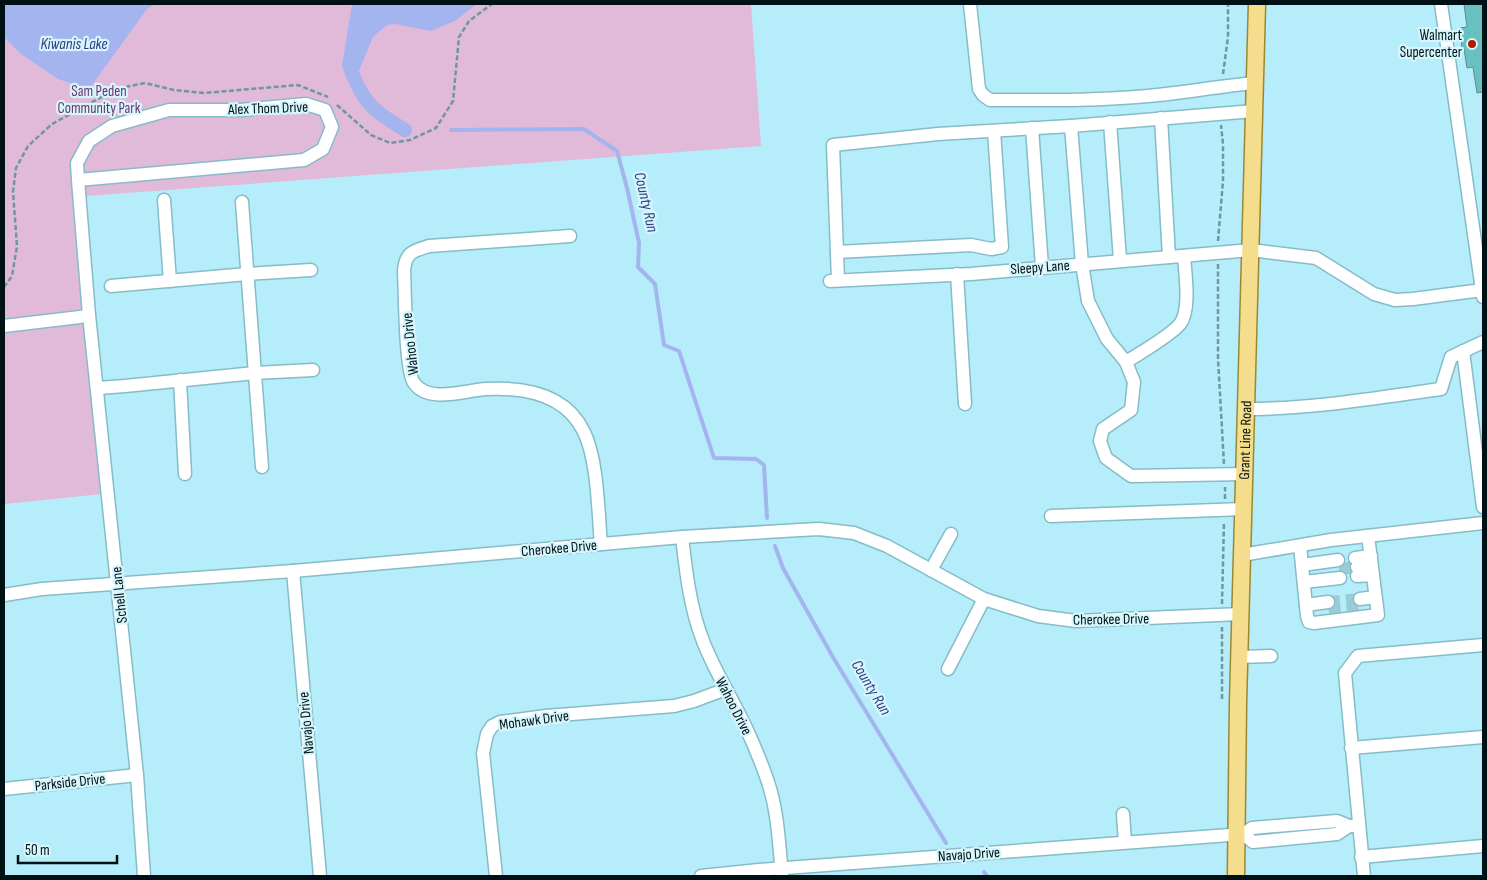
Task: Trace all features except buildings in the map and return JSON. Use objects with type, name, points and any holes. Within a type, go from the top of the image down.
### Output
[{"type":"main road","name":"Grant Line Road","points":[[1236,876],[1240,834],[1239,657],[1256,4]]},
{"type":"street","points":[[970,4],[979,89],[990,100],[1082,101],[1150,96],[1222,85],[1255,83]]},
{"type":"street","points":[[1441,4],[1482,293]]},
{"type":"street","name":"Alex Thom Drive","points":[[78,180],[304,160],[323,149],[332,127],[325,110],[306,104],[241,110],[169,110],[112,126],[89,141],[77,162],[78,180],[89,315]]},
{"type":"street","points":[[994,131],[1002,247],[991,249],[971,245],[837,252],[833,145],[938,134],[1071,126],[1254,111]]},
{"type":"street","points":[[1161,118],[1170,257]]},
{"type":"street","points":[[1110,122],[1120,260]]},
{"type":"street","points":[[1071,126],[1082,264],[1088,301],[1107,339],[1126,362],[1134,382],[1131,410],[1103,430],[1100,441],[1106,458],[1130,476],[1245,474]]},
{"type":"street","points":[[1032,128],[1042,267]]},
{"type":"street","points":[[164,200],[170,281]]},
{"type":"street","points":[[242,202],[262,467]]},
{"type":"street","name":"Wahoo Drive","points":[[570,236],[429,246],[411,253],[405,260],[404,270],[409,366],[413,383],[426,392],[448,395],[486,389],[514,389],[543,395],[568,409],[584,431],[589,444],[594,470],[601,544]]},
{"type":"street","name":"Sleepy Lane","points":[[837,252],[834,280],[957,274],[1251,250],[1316,258],[1374,294],[1395,300],[1482,293]]},
{"type":"street","points":[[1126,362],[1162,339],[1181,323],[1186,306],[1184,256]]},
{"type":"street","points":[[111,286],[311,270]]},
{"type":"street","points":[[957,274],[965,404]]},
{"type":"street","points":[[4,326],[89,315]]},
{"type":"street","name":"Schell Lane","points":[[89,315],[137,775],[144,876]]},
{"type":"street","points":[[1246,409],[1284,409],[1338,404],[1441,389],[1451,357],[1483,342]]},
{"type":"street","points":[[1463,351],[1483,507]]},
{"type":"street","points":[[98,388],[255,373],[313,370]]},
{"type":"street","points":[[180,380],[185,474]]},
{"type":"street","points":[[1051,516],[1244,509]]},
{"type":"street","points":[[1242,556],[1368,536],[1483,523]]},
{"type":"street","name":"Cherokee Drive","points":[[4,595],[42,589],[293,571],[682,537],[800,530],[854,533],[887,546],[984,598],[1038,616],[1076,621],[1241,614]]},
{"type":"street","points":[[931,570],[951,534]]},
{"type":"street","points":[[1300,546],[1306,610],[1309,622],[1378,615],[1368,536]]},
{"type":"street","name":"Wahoo Drive","points":[[682,537],[687,581],[702,640],[715,670],[747,730],[768,780],[776,813],[782,872]]},
{"type":"street","points":[[1372,566],[1356,567],[1372,566]]},
{"type":"street","points":[[1303,574],[1339,569],[1303,574]]},
{"type":"street","name":"Navajo Drive","points":[[293,571],[320,876]]},
{"type":"street","points":[[948,669],[984,598]]},
{"type":"street","points":[[1361,604],[1376,602]]},
{"type":"street","points":[[1306,610],[1329,608]]},
{"type":"street","points":[[1364,876],[1354,826],[1352,748],[1345,673],[1358,656],[1483,645]]},
{"type":"street","points":[[1239,657],[1271,656]]},
{"type":"street","name":"Mohawk Drive","points":[[496,876],[483,753],[487,734],[492,726],[500,722],[546,716],[674,706],[726,689]]},
{"type":"street","points":[[1352,748],[1483,737]]},
{"type":"street","name":"Parkside Drive","points":[[4,789],[137,775]]},
{"type":"street","points":[[1123,814],[1125,842]]},
{"type":"street","name":"Navajo Drive","points":[[701,876],[782,872],[1125,842],[1240,834],[1252,828],[1337,821],[1354,826]]},
{"type":"street","points":[[1361,857],[1483,846]]},
{"type":"path","points":[[1222,85],[1228,37],[1228,4]]},
{"type":"path","points":[[1221,113],[1223,181],[1218,233],[1218,359],[1225,474],[1222,603]]},
{"type":"green space","name":"Sam Peden Community Park","points":[[4,4],[751,4],[761,146],[72,197],[102,494],[4,504]]},
{"type":"water","name":"Kiwanis Lake","points":[[4,4],[155,4],[147,9],[89,89],[58,79],[21,54],[4,37]]},
{"type":"water","points":[[352,4],[477,4],[455,21],[431,31],[395,24],[387,25],[373,37],[358,73],[348,82],[342,66]]},
{"type":"waterway","name":"County Run","points":[[354,77],[368,102],[405,130]]},
{"type":"waterway","name":"County Run","points":[[451,130],[584,129],[617,151],[639,243],[638,267],[655,284],[664,345],[679,351],[714,458],[756,459],[764,465],[767,518]]},
{"type":"waterway","name":"County Run","points":[[775,546],[783,568],[834,659],[946,843]]},
{"type":"waterway","name":"County Run","points":[[984,872],[987,876]]},
{"type":"tunnel","points":[[1339,569],[1357,567]]},
{"type":"tunnel","points":[[1328,602],[1360,599]]},
{"type":"tunnel","points":[[1329,613],[1361,609]]},
{"type":"place","name":"Walmart Supercenter","points":[[1472,44]]}]
